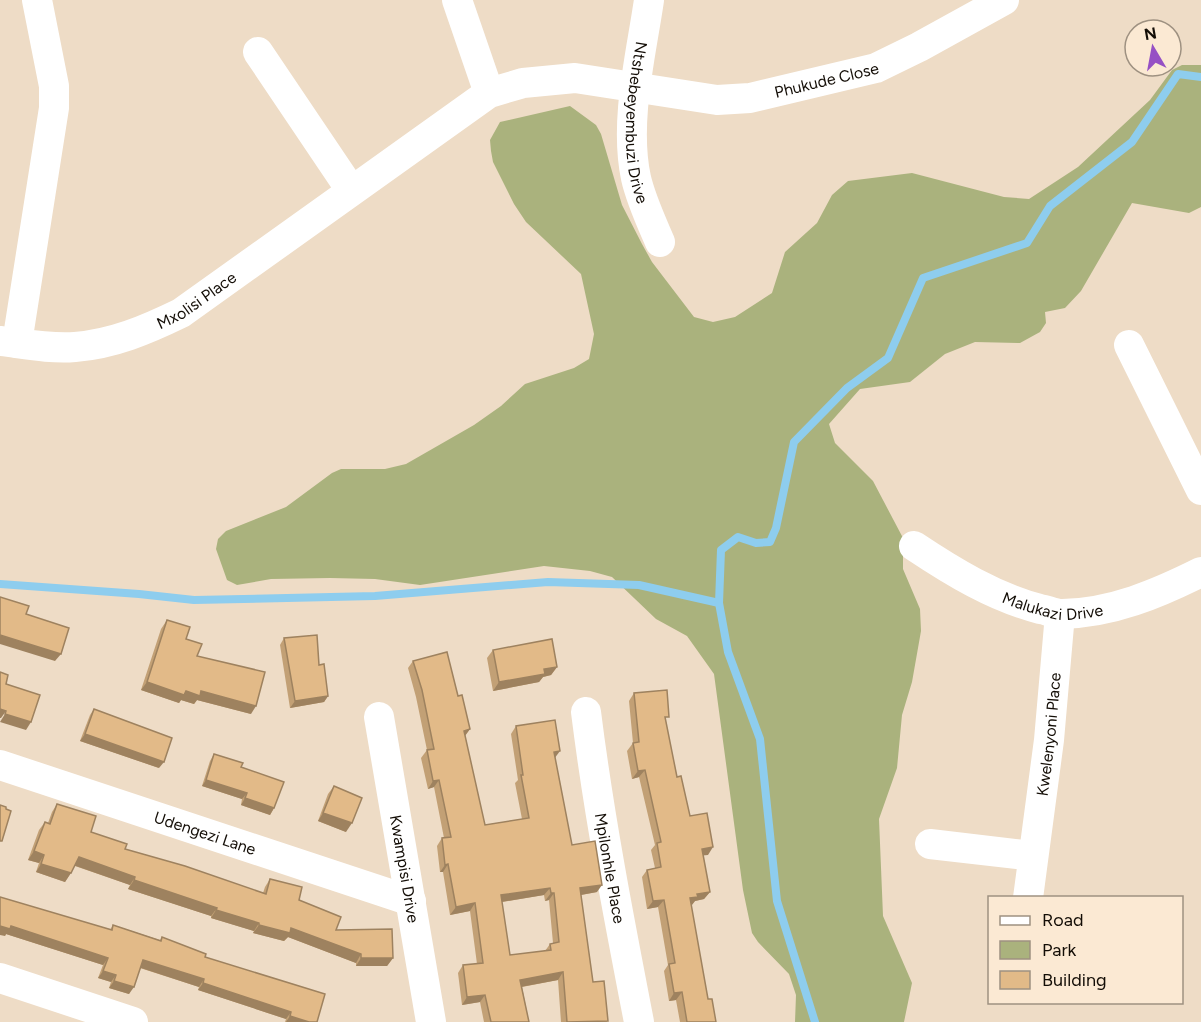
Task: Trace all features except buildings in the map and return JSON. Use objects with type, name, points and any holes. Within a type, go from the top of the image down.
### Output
[{"type":"street","name":"Mxolisi Place","points":[[37,0],[54,86],[54,108],[8,342],[73,347],[100,344],[130,336],[181,313],[489,93],[523,83],[575,78],[636,87]]},
{"type":"street","points":[[457,0],[489,93]]},
{"type":"street","name":"Ntshebeyembuzi Drive","points":[[649,0],[636,87],[633,127],[636,178],[660,242]]},
{"type":"street","name":"Phukude Close","points":[[636,87],[717,100],[750,98],[838,78],[876,68],[1004,0]]},
{"type":"street","points":[[258,52],[351,190]]},
{"type":"street","points":[[1129,345],[1201,490]]},
{"type":"street","name":"Malukazi Drive","points":[[914,546],[985,589],[1019,603],[1060,614],[1125,605],[1162,592],[1201,572]]},
{"type":"street","name":"Kwelenyoni Place","points":[[1028,896],[1049,740],[1060,614]]},
{"type":"street","name":"Mpilonhle Place","points":[[586,712],[610,870],[639,1022]]},
{"type":"street","name":"Kwampisi Drive","points":[[379,717],[432,1022]]},
{"type":"street","name":"Udengezi Lane","points":[[0,765],[411,901]]},
{"type":"street","points":[[930,844],[1034,856]]},
{"type":"street","points":[[0,978],[133,1022]]},
{"type":"green space","points":[[1183,65],[1201,65],[1201,207],[1189,213],[1132,203],[1081,291],[1065,308],[1045,312],[1046,323],[1040,332],[1020,343],[975,342],[945,354],[910,382],[860,389],[829,424],[835,443],[873,481],[903,538],[903,569],[920,609],[921,631],[912,682],[902,715],[897,768],[879,819],[883,916],[912,983],[904,1022],[795,1022],[796,995],[789,974],[752,933],[743,890],[714,674],[687,636],[656,619],[612,577],[590,571],[544,566],[420,585],[375,579],[271,579],[237,585],[227,580],[216,549],[218,539],[226,531],[286,507],[332,473],[341,469],[385,469],[406,464],[474,425],[501,406],[525,384],[574,368],[589,359],[594,334],[581,274],[526,222],[514,204],[493,162],[491,151],[490,140],[500,122],[570,106],[596,125],[601,134],[622,205],[652,262],[694,317],[713,322],[735,317],[772,293],[785,252],[817,223],[832,195],[848,181],[912,173],[1004,197],[1029,199],[1078,167],[1150,100],[1166,78],[1183,78]]},
{"type":"waterway","points":[[815,1022],[777,901],[760,739],[728,652],[719,603],[721,550],[738,537],[756,543],[770,542],[776,528],[794,442],[847,388],[888,358],[923,278],[1027,243],[1050,206],[1132,142],[1178,74],[1201,77]]},
{"type":"waterway","points":[[0,584],[194,600],[375,596],[548,582],[639,585],[719,603]]}]
